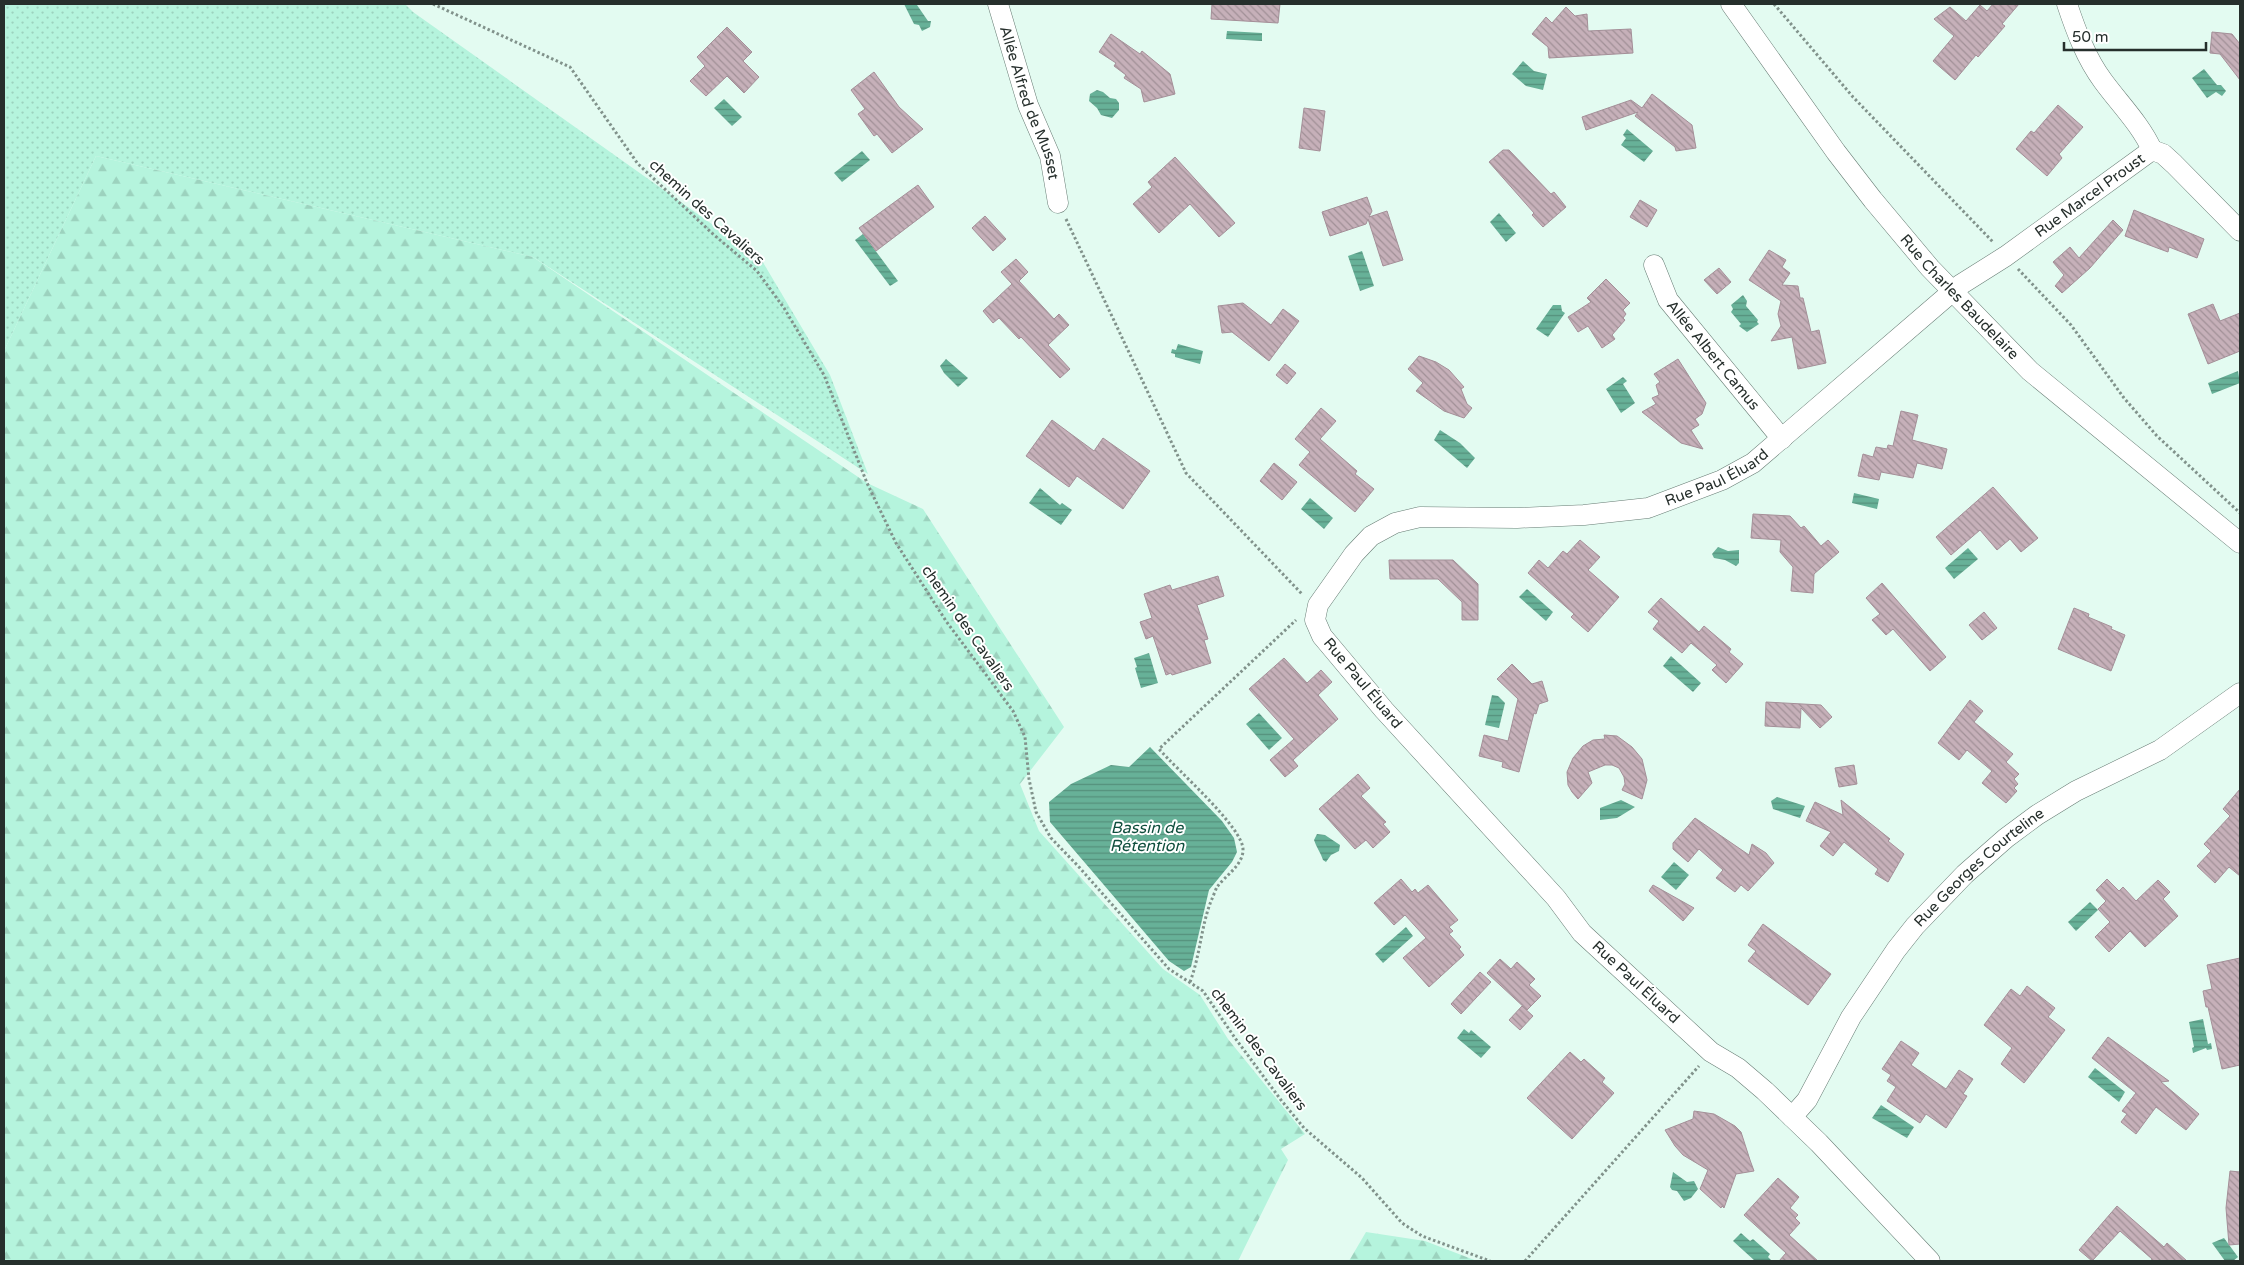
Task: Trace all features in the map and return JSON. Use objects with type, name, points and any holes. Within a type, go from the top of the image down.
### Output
[{"type":"street","name":"Allée Alfred de Musset","points":[[998,4],[1028,105],[1050,156],[1058,203]]},
{"type":"street","name":"Rue Charles Baudelaire","points":[[1731,4],[1836,152],[1905,240],[1953,292],[2030,371],[2097,428],[2240,543]]},
{"type":"street","points":[[2067,4],[2090,61],[2101,79],[2147,137],[2152,150]]},
{"type":"street","name":"Rue Marcel Proust","points":[[1953,292],[2152,150],[2157,151],[2168,159],[2240,231]]},
{"type":"street","name":"Allée Albert Camus","points":[[1654,265],[1668,300],[1782,439]]},
{"type":"street","name":"Rue Paul Éluard","points":[[1930,1261],[1792,1118],[1738,1068],[1711,1052],[1582,933],[1556,898],[1384,710],[1322,636],[1317,626],[1316,612],[1360,548],[1371,536],[1395,523],[1420,517],[1517,518],[1584,515],[1648,508],[1722,480],[1753,463],[1953,292]]},
{"type":"street","name":"Rue Georges Courteline","points":[[1792,1118],[1807,1100],[1851,1016],[1896,950],[1915,926],[1965,874],[1998,844],[2037,816],[2076,791],[2160,750],[2240,693]]},
{"type":"path","name":"chemin des Cavaliers","points":[[432,4],[570,67],[638,164],[714,235],[757,271],[784,308],[824,375],[867,483],[896,543],[946,621],[1013,711],[1025,737],[1029,779],[1036,812],[1051,838],[1169,969],[1203,991],[1234,1038],[1304,1128],[1362,1178],[1402,1223],[1422,1236],[1490,1261]]},
{"type":"path","points":[[1058,203],[1074,232],[1186,473],[1316,612]]},
{"type":"path","points":[[1190,982],[1196,966],[1207,911],[1216,888],[1238,863],[1243,851],[1240,836],[1224,816],[1159,748],[1303,614],[1316,612]]},
{"type":"path","points":[[1525,1261],[1711,1052]]},
{"type":"green space","points":[[4,4],[405,4],[413,12],[761,259],[830,375],[868,474],[533,257],[96,156],[4,351]]},
{"type":"green space","points":[[96,156],[533,257],[867,483],[923,509],[1064,727],[1020,784],[1039,831],[1163,969],[1200,995],[1228,1039],[1305,1134],[1281,1149],[1288,1160],[1238,1261],[4,1261],[4,351]]},
{"type":"green space","points":[[1366,1232],[1425,1241],[1477,1261],[1349,1261]]},
{"type":"water","points":[[904,4],[917,5],[928,21],[931,21],[930,27],[922,31],[919,25],[914,24]]},
{"type":"water","points":[[1227,31],[1262,33],[1262,41],[1226,39]]},
{"type":"water","points":[[1523,61],[1534,71],[1547,74],[1543,90],[1526,86],[1512,74]]},
{"type":"water","points":[[2204,69],[2217,85],[2221,85],[2226,91],[2222,96],[2216,92],[2207,98],[2192,78]]},
{"type":"water","points":[[1097,90],[1110,98],[1116,99],[1119,103],[1119,110],[1112,118],[1101,115],[1097,108],[1089,101],[1090,94]]},
{"type":"water","points":[[724,99],[742,117],[732,126],[714,108]]},
{"type":"water","points":[[1627,129],[1653,151],[1644,162],[1621,145],[1626,138],[1623,135]]},
{"type":"water","points":[[862,151],[870,160],[842,182],[834,173]]},
{"type":"water","points":[[1499,213],[1516,233],[1506,242],[1490,222]]},
{"type":"water","points":[[863,234],[898,281],[890,286],[855,240]]},
{"type":"water","points":[[1362,251],[1374,286],[1360,291],[1348,256]]},
{"type":"water","points":[[1743,295],[1747,301],[1746,306],[1758,320],[1759,324],[1747,332],[1739,326],[1741,324],[1731,312],[1733,309],[1731,305]]},
{"type":"water","points":[[1553,305],[1561,305],[1562,311],[1565,313],[1548,337],[1536,329]]},
{"type":"water","points":[[1178,344],[1203,351],[1200,364],[1175,357],[1175,354],[1171,353],[1172,349],[1176,350]]},
{"type":"water","points":[[946,359],[968,378],[958,387],[944,373],[940,366]]},
{"type":"water","points":[[2238,371],[2240,383],[2212,394],[2208,383]]},
{"type":"water","points":[[1623,377],[1627,381],[1623,384],[1635,403],[1621,413],[1606,389]]},
{"type":"water","points":[[1440,430],[1460,443],[1475,458],[1467,468],[1434,440]]},
{"type":"water","points":[[1040,488],[1060,505],[1062,503],[1072,510],[1061,525],[1029,503]]},
{"type":"water","points":[[1854,493],[1879,499],[1877,509],[1852,503]]},
{"type":"water","points":[[1310,498],[1333,518],[1324,529],[1301,509]]},
{"type":"water","points":[[1718,547],[1728,551],[1739,550],[1739,563],[1736,566],[1725,560],[1714,558],[1712,554]]},
{"type":"water","points":[[1968,548],[1978,559],[1954,579],[1945,568]]},
{"type":"water","points":[[1527,589],[1553,612],[1546,621],[1519,597]]},
{"type":"water","points":[[1149,653],[1158,683],[1141,688],[1134,658]]},
{"type":"water","points":[[1671,656],[1701,683],[1693,692],[1663,666]]},
{"type":"water","points":[[1492,695],[1498,696],[1505,703],[1499,728],[1485,725]]},
{"type":"water","points":[[1259,713],[1282,738],[1269,750],[1246,724]]},
{"type":"water","name":"Bassin de Rétention","points":[[1150,747],[1222,821],[1234,838],[1237,852],[1232,862],[1209,890],[1191,967],[1184,971],[1169,961],[1050,822],[1049,802],[1071,784],[1111,765],[1129,767]]},
{"type":"water","points":[[1777,797],[1805,806],[1800,818],[1773,809],[1771,801]]},
{"type":"water","points":[[1621,800],[1635,807],[1617,818],[1600,820],[1600,808]]},
{"type":"water","points":[[1317,834],[1325,835],[1340,845],[1339,851],[1331,855],[1326,862],[1323,860],[1314,840]]},
{"type":"water","points":[[1674,862],[1689,875],[1676,890],[1661,877]]},
{"type":"water","points":[[2090,902],[2098,910],[2076,931],[2068,922]]},
{"type":"water","points":[[1406,927],[1413,936],[1383,963],[1375,954]]},
{"type":"water","points":[[2203,1019],[2208,1044],[2211,1043],[2212,1049],[2207,1050],[2206,1048],[2193,1053],[2192,1048],[2194,1047],[2189,1022]]},
{"type":"water","points":[[1464,1029],[1469,1033],[1471,1030],[1491,1047],[1481,1058],[1457,1038]]},
{"type":"water","points":[[2095,1068],[2125,1092],[2119,1102],[2088,1077]]},
{"type":"water","points":[[1881,1105],[1914,1127],[1907,1138],[1872,1118]]},
{"type":"water","points":[[1673,1172],[1687,1182],[1694,1181],[1698,1189],[1691,1198],[1684,1201],[1677,1191],[1672,1190],[1670,1187]]},
{"type":"water","points":[[1741,1233],[1750,1241],[1753,1239],[1770,1254],[1768,1257],[1772,1261],[1755,1261],[1733,1241]]},
{"type":"water","points":[[2224,1238],[2238,1257],[2233,1261],[2225,1261],[2212,1243]]},
{"type":"building","points":[[1212,4],[1280,4],[1278,23],[1211,19]]},
{"type":"building","points":[[1993,4],[2019,4],[2002,24],[2005,26],[1978,57],[1976,55],[1955,80],[1933,61],[1954,36],[1934,19],[1950,7],[1966,21],[1980,5],[1987,11]]},
{"type":"building","points":[[1566,7],[1575,16],[1587,14],[1588,31],[1631,29],[1633,53],[1549,58],[1548,47],[1532,34],[1546,17],[1552,23]]},
{"type":"building","points":[[727,27],[752,52],[743,61],[759,77],[744,93],[727,76],[706,96],[690,81],[705,66],[697,57]]},
{"type":"building","points":[[2212,32],[2232,34],[2240,44],[2240,80],[2220,54],[2210,53]]},
{"type":"building","points":[[1111,34],[1140,54],[1142,51],[1170,74],[1175,94],[1144,102],[1141,89],[1124,78],[1126,75],[1114,66],[1116,63],[1099,52]]},
{"type":"building","points":[[874,72],[899,107],[923,129],[892,153],[877,134],[874,136],[858,114],[865,109],[851,90]]},
{"type":"building","points":[[1652,94],[1692,125],[1696,148],[1676,151],[1675,147],[1635,116],[1638,112],[1586,130],[1582,117],[1631,100],[1642,108]]},
{"type":"building","points":[[2058,105],[2083,127],[2059,154],[2062,158],[2047,176],[2016,149],[2031,131],[2034,133]]},
{"type":"building","points":[[1304,108],[1325,111],[1320,151],[1299,148]]},
{"type":"building","points":[[1503,150],[1509,150],[1551,194],[1554,192],[1566,207],[1543,227],[1532,215],[1534,213],[1489,162]]},
{"type":"building","points":[[1175,157],[1235,223],[1219,237],[1190,204],[1159,233],[1133,204],[1152,187],[1148,182]]},
{"type":"building","points":[[918,185],[934,207],[876,251],[859,228]]},
{"type":"building","points":[[1367,197],[1372,211],[1369,217],[1387,211],[1403,260],[1383,266],[1368,219],[1366,224],[1330,236],[1322,212]]},
{"type":"building","points":[[1640,200],[1657,210],[1647,227],[1630,217]]},
{"type":"building","points":[[2134,210],[2204,239],[2197,258],[2169,247],[2168,252],[2125,236]]},
{"type":"building","points":[[985,216],[1006,239],[993,251],[972,228]]},
{"type":"building","points":[[2113,220],[2123,230],[2090,268],[2062,293],[2055,286],[2064,275],[2053,262],[2070,247],[2079,258]]},
{"type":"building","points":[[1769,250],[1786,260],[1782,267],[1790,273],[1782,285],[1798,286],[1800,298],[1803,298],[1811,332],[1819,330],[1826,363],[1798,369],[1792,337],[1771,341],[1781,326],[1778,314],[1781,301],[1749,280]]},
{"type":"building","points":[[1016,259],[1028,272],[1019,281],[1054,319],[1059,314],[1069,325],[1048,345],[1070,369],[1060,378],[1021,337],[1019,339],[999,318],[993,323],[983,311],[1012,284],[1001,272]]},
{"type":"building","points":[[1719,268],[1731,282],[1717,294],[1704,280]]},
{"type":"building","points":[[1606,279],[1630,303],[1623,310],[1626,314],[1623,318],[1625,320],[1612,335],[1615,339],[1602,348],[1588,326],[1578,332],[1568,317],[1591,302],[1587,298]]},
{"type":"building","points":[[1243,303],[1271,325],[1283,309],[1299,321],[1269,361],[1232,332],[1222,333],[1218,306]]},
{"type":"building","points":[[2213,304],[2220,321],[2240,313],[2240,351],[2208,364],[2188,314]]},
{"type":"building","points":[[1419,356],[1436,362],[1449,370],[1464,387],[1461,389],[1467,404],[1472,408],[1464,418],[1444,411],[1416,391],[1423,383],[1408,369]]},
{"type":"building","points":[[1678,359],[1706,403],[1702,414],[1695,419],[1699,425],[1691,430],[1703,449],[1681,443],[1642,412],[1656,404],[1652,398],[1659,395],[1656,385],[1660,382],[1654,374]]},
{"type":"building","points":[[1285,364],[1296,373],[1287,384],[1276,375]]},
{"type":"building","points":[[1321,408],[1336,421],[1320,439],[1357,471],[1355,474],[1374,489],[1355,512],[1299,465],[1310,452],[1295,439]]},
{"type":"building","points":[[1901,411],[1918,415],[1912,440],[1947,449],[1942,469],[1917,463],[1913,478],[1881,472],[1879,480],[1858,476],[1863,454],[1873,457],[1876,447],[1887,449],[1888,445],[1893,446]]},
{"type":"building","points":[[1052,420],[1094,451],[1103,438],[1150,471],[1123,509],[1077,476],[1069,487],[1026,456]]},
{"type":"building","points":[[1274,463],[1297,482],[1282,500],[1260,481]]},
{"type":"building","points":[[1993,487],[2038,538],[2021,552],[2010,539],[1997,550],[1980,530],[1951,555],[1936,537]]},
{"type":"building","points":[[1753,514],[1790,516],[1801,528],[1804,526],[1821,546],[1828,540],[1839,552],[1814,574],[1813,593],[1791,591],[1793,567],[1780,552],[1781,540],[1751,538]]},
{"type":"building","points":[[1580,540],[1600,557],[1588,570],[1619,597],[1588,632],[1571,617],[1574,614],[1528,573],[1539,560],[1548,568],[1563,551],[1567,554]]},
{"type":"building","points":[[1389,560],[1453,560],[1478,584],[1478,620],[1462,620],[1462,602],[1438,579],[1390,579]]},
{"type":"building","points":[[1218,576],[1224,596],[1197,605],[1208,639],[1204,640],[1211,663],[1172,675],[1171,673],[1166,675],[1153,636],[1146,639],[1140,622],[1152,618],[1144,594],[1170,585],[1172,590]]},
{"type":"building","points":[[1882,583],[1946,657],[1930,671],[1893,629],[1886,635],[1872,620],[1880,614],[1866,598]]},
{"type":"building","points":[[1661,598],[1699,632],[1704,626],[1731,649],[1729,652],[1743,664],[1726,683],[1712,670],[1717,665],[1691,643],[1682,653],[1653,629],[1659,621],[1648,612]]},
{"type":"building","points":[[2074,608],[2089,614],[2088,617],[2112,627],[2111,629],[2125,635],[2111,671],[2058,649]]},
{"type":"building","points":[[1984,612],[1997,628],[1982,640],[1969,625]]},
{"type":"building","points":[[1284,658],[1307,683],[1321,670],[1332,682],[1318,695],[1338,719],[1293,760],[1298,766],[1285,777],[1270,760],[1294,739],[1249,689]]},
{"type":"building","points":[[1512,664],[1532,684],[1542,681],[1548,701],[1539,704],[1536,714],[1534,713],[1519,772],[1502,767],[1503,762],[1479,756],[1484,735],[1508,741],[1518,699],[1497,679]]},
{"type":"building","points":[[1970,700],[1983,711],[1974,722],[2013,754],[2006,762],[2019,774],[2014,779],[2018,784],[2014,788],[2017,791],[2006,803],[1982,783],[1992,771],[1967,750],[1959,760],[1938,743]]},
{"type":"building","points":[[1766,702],[1821,705],[1832,717],[1820,728],[1801,708],[1800,728],[1765,726]]},
{"type":"building","points":[[1604,735],[1617,736],[1632,747],[1642,759],[1647,780],[1642,799],[1622,790],[1625,784],[1624,777],[1619,768],[1612,765],[1605,765],[1588,772],[1592,783],[1578,799],[1572,792],[1568,785],[1567,772],[1573,758],[1583,746],[1593,740],[1605,739]]},
{"type":"building","points":[[1854,765],[1857,784],[1839,787],[1835,768]]},
{"type":"building","points":[[1358,774],[1370,788],[1361,796],[1386,822],[1383,824],[1390,832],[1373,848],[1366,840],[1355,849],[1319,809]]},
{"type":"building","points":[[2240,789],[2240,876],[2229,867],[2215,883],[2197,866],[2211,851],[2204,844],[2230,816],[2223,809]]},
{"type":"building","points":[[1841,800],[1890,839],[1888,841],[1904,854],[1888,882],[1875,874],[1878,869],[1844,842],[1833,856],[1820,846],[1831,832],[1806,821],[1815,802],[1843,815]]},
{"type":"building","points":[[1695,818],[1749,855],[1752,844],[1766,853],[1774,863],[1748,891],[1741,885],[1735,892],[1716,878],[1723,870],[1699,849],[1688,862],[1673,849],[1673,843]]},
{"type":"building","points":[[1401,879],[1412,892],[1415,889],[1418,893],[1428,885],[1458,920],[1449,927],[1453,931],[1449,934],[1461,947],[1459,949],[1464,955],[1429,987],[1403,958],[1426,938],[1405,915],[1394,925],[1374,903]]},
{"type":"building","points":[[2107,879],[2119,891],[2123,887],[2136,901],[2158,880],[2170,892],[2163,899],[2178,916],[2145,947],[2130,931],[2109,952],[2095,937],[2110,922],[2098,909],[2106,901],[2096,890]]},
{"type":"building","points":[[1653,885],[1694,908],[1683,921],[1649,891]]},
{"type":"building","points":[[1763,924],[1831,974],[1808,1005],[1748,961],[1756,951],[1748,945]]},
{"type":"building","points":[[2240,958],[2240,1065],[2222,1069],[2203,991],[2212,989],[2207,965]]},
{"type":"building","points":[[1500,959],[1511,969],[1517,962],[1535,979],[1529,985],[1541,996],[1527,1010],[1487,973]]},
{"type":"building","points":[[1480,972],[1491,982],[1461,1014],[1451,1004]]},
{"type":"building","points":[[2027,986],[2055,1008],[2048,1017],[2065,1030],[2024,1083],[2001,1064],[2012,1048],[1984,1025],[2011,989],[2020,996]]},
{"type":"building","points":[[1522,1006],[1533,1016],[1520,1030],[1509,1020]]},
{"type":"building","points":[[2108,1037],[2169,1081],[2161,1082],[2199,1114],[2186,1130],[2156,1107],[2136,1134],[2121,1122],[2127,1114],[2122,1111],[2136,1093],[2092,1058]]},
{"type":"building","points":[[1901,1041],[1919,1053],[1911,1065],[1946,1089],[1959,1070],[1973,1079],[1963,1094],[1967,1096],[1946,1128],[1926,1114],[1920,1123],[1887,1101],[1896,1087],[1887,1081],[1891,1075],[1882,1069]]},
{"type":"building","points":[[1570,1052],[1581,1062],[1584,1059],[1605,1078],[1602,1082],[1614,1093],[1572,1139],[1527,1098]]},
{"type":"building","points":[[1694,1111],[1714,1114],[1735,1126],[1741,1132],[1754,1171],[1736,1174],[1724,1208],[1722,1206],[1721,1208],[1700,1189],[1708,1170],[1683,1155],[1665,1130],[1693,1119]]},
{"type":"building","points":[[2230,1171],[2240,1172],[2240,1244],[2229,1245],[2226,1208]]},
{"type":"building","points":[[1778,1178],[1799,1197],[1790,1208],[1798,1215],[1795,1218],[1800,1223],[1789,1235],[1818,1261],[1779,1261],[1786,1253],[1744,1215]]},
{"type":"building","points":[[2117,1206],[2164,1247],[2167,1243],[2187,1261],[2151,1261],[2152,1259],[2120,1231],[2092,1261],[2079,1250]]}]
